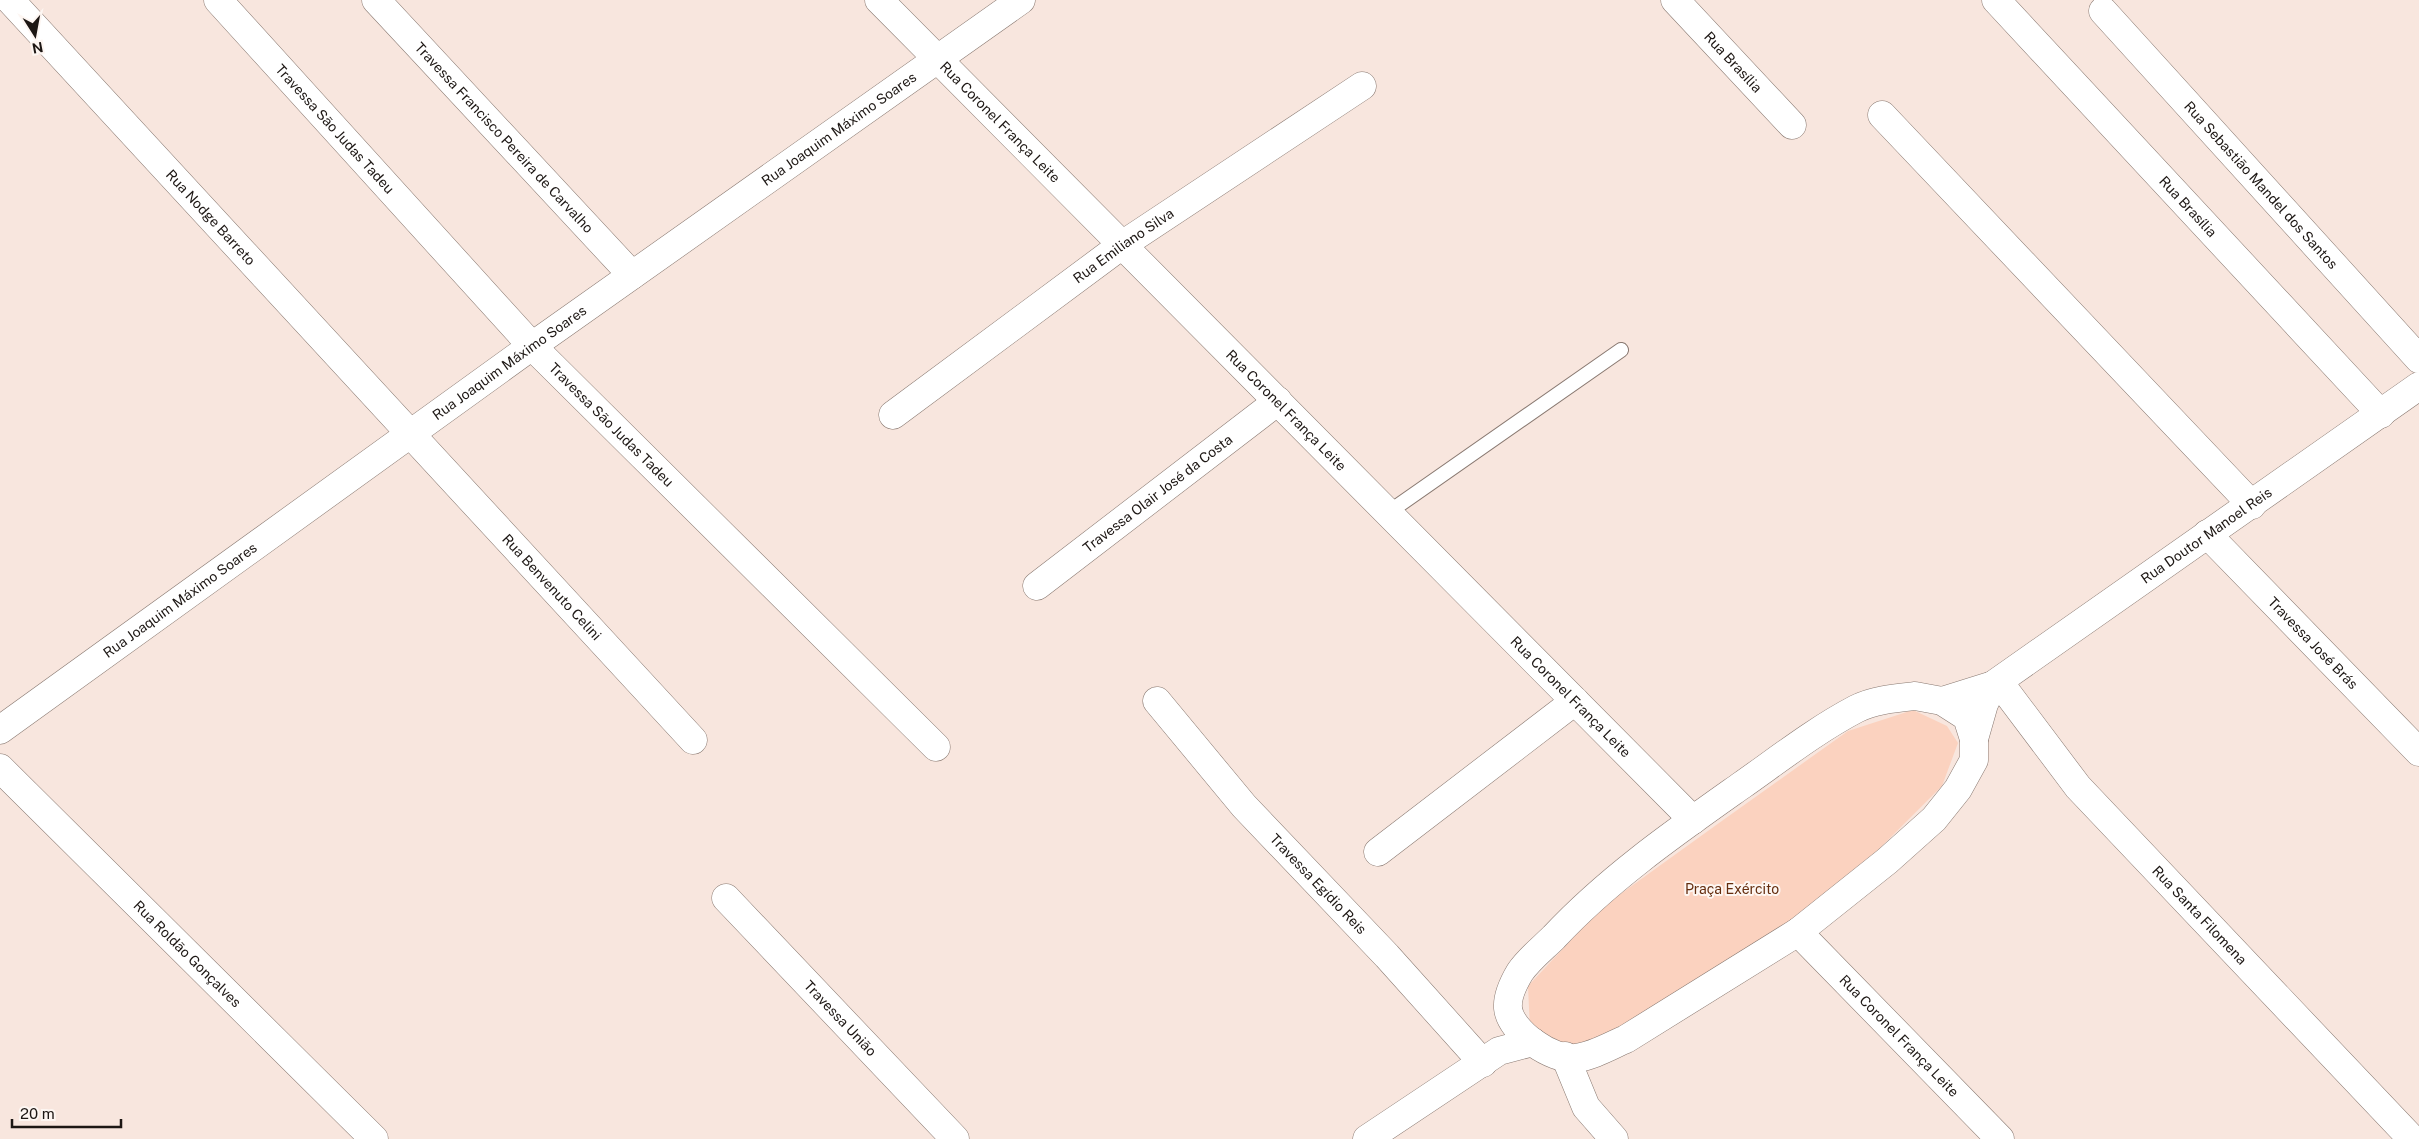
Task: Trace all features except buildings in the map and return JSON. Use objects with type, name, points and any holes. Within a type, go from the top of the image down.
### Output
[{"type":"street","name":"Rua Nodge Barreto","points":[[10,0],[411,435]]},
{"type":"street","name":"Travessa São Judas Tadeu","points":[[218,0],[532,346],[936,747]]},
{"type":"street","name":"Travessa Francisco Pereira de Carvalho","points":[[376,0],[632,275]]},
{"type":"street","name":"Rua Coronel França Leite","points":[[879,0],[939,58],[1693,820]]},
{"type":"street","name":"Rua Joaquim Máximo Soares","points":[[0,730],[532,346],[1022,0]]},
{"type":"street","name":"Rua Brasília","points":[[1675,0],[1792,125]]},
{"type":"street","name":"Rua Brasília","points":[[1996,0],[2381,414]]},
{"type":"street","name":"Rua Sebastião Mandel dos Santos","points":[[2103,11],[2419,359]]},
{"type":"street","name":"Rua Emiliano Silva","points":[[893,415],[1122,245],[1362,86]]},
{"type":"street","points":[[1882,116],[2252,505]]},
{"type":"street","name":"Rua Doutor Manoel Reis","points":[[1942,701],[1996,684],[2419,386]]},
{"type":"street","name":"Travessa Olair José da Costa","points":[[1037,586],[1278,401]]},
{"type":"street","name":"Rua Benvenuto Celini","points":[[411,435],[693,740]]},
{"type":"street","name":"Travessa José Brás","points":[[2207,534],[2419,752]]},
{"type":"street","name":"Rua Doutor Manoel Reis","points":[[1974,740],[1984,704],[1996,684]]},
{"type":"street","name":"Rua Santa Filomena","points":[[1996,684],[2078,787],[2412,1139]]},
{"type":"street","points":[[1915,696],[1942,701],[1967,718],[1974,740],[1974,760],[1958,789],[1934,819],[1887,861],[1798,932],[1626,1039],[1599,1051],[1575,1058],[1544,1052],[1524,1033],[1508,1008],[1511,992],[1521,972],[1571,919],[1618,878],[1693,820],[1808,738],[1858,708],[1893,698],[1915,696]]},
{"type":"street","name":"Travessa Egídio Reis","points":[[1157,701],[1244,806],[1387,956],[1491,1057]]},
{"type":"street","points":[[1378,852],[1576,701]]},
{"type":"street","name":"Rua Roldão Gonçalves","points":[[0,768],[374,1139]]},
{"type":"street","name":"Travessa União","points":[[726,898],[955,1139]]},
{"type":"street","name":"Rua Coronel França Leite","points":[[1798,932],[2000,1139]]},
{"type":"street","points":[[1367,1139],[1524,1033]]},
{"type":"street","points":[[1564,1056],[1586,1107],[1614,1139]]},
{"type":"lane","points":[[1388,512],[1621,350]]},
{"type":"green space","name":"Praça Exército","points":[[1913,710],[1947,726],[1958,743],[1942,786],[1879,849],[1765,941],[1582,1050],[1530,1030],[1528,986],[1601,908],[1848,731]]}]
